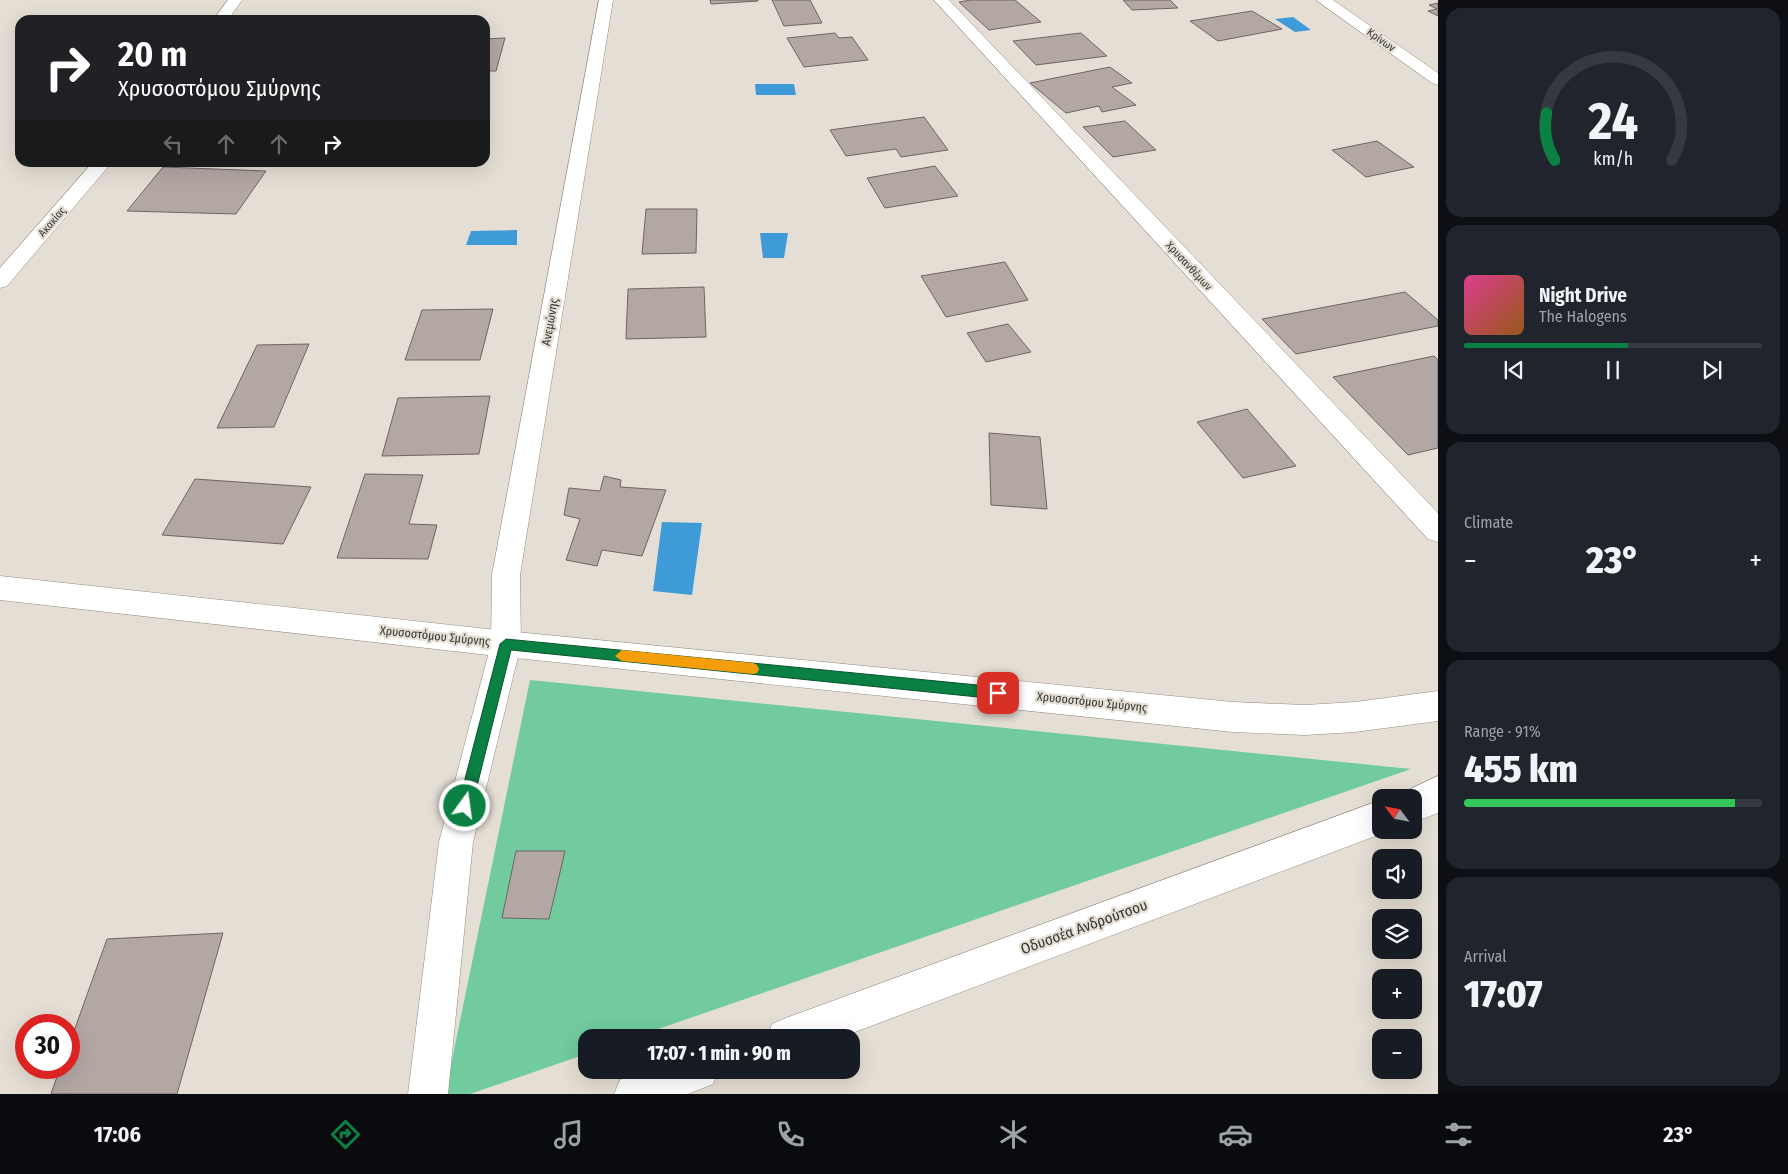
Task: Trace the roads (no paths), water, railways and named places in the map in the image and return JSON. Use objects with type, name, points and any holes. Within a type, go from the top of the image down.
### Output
[{"type":"street","points":[[224,15],[235,0]]},
{"type":"street","name":"Ανεμώνης","points":[[428,1094],[456,842],[506,644],[506,575],[606,0]]},
{"type":"street","name":"Χρυσανθέμων","points":[[941,0],[1438,531]]},
{"type":"street","name":"Κρίνων","points":[[1324,0],[1438,80]]},
{"type":"street","name":"Ακακίας","points":[[0,281],[99,167]]},
{"type":"street","name":"Χρυσοστόμου Σμύρνης","points":[[0,588],[506,644],[1234,717],[1305,720],[1438,706]]},
{"type":"street","points":[[1422,802],[1434,798],[1438,794]]},
{"type":"street","name":"Οδυσσέα Ανδρούτσου","points":[[810,1029],[1372,820]]},
{"type":"street","points":[[634,1094],[675,1079]]},
{"type":"water","points":[[1293,17],[1311,30],[1295,32],[1275,19]]},
{"type":"water","points":[[755,84],[794,84],[796,95],[756,95]]},
{"type":"water","points":[[517,230],[517,245],[466,245],[471,231]]},
{"type":"water","points":[[760,233],[788,233],[784,258],[763,258]]},
{"type":"water","points":[[662,522],[702,523],[692,595],[653,591]]}]
